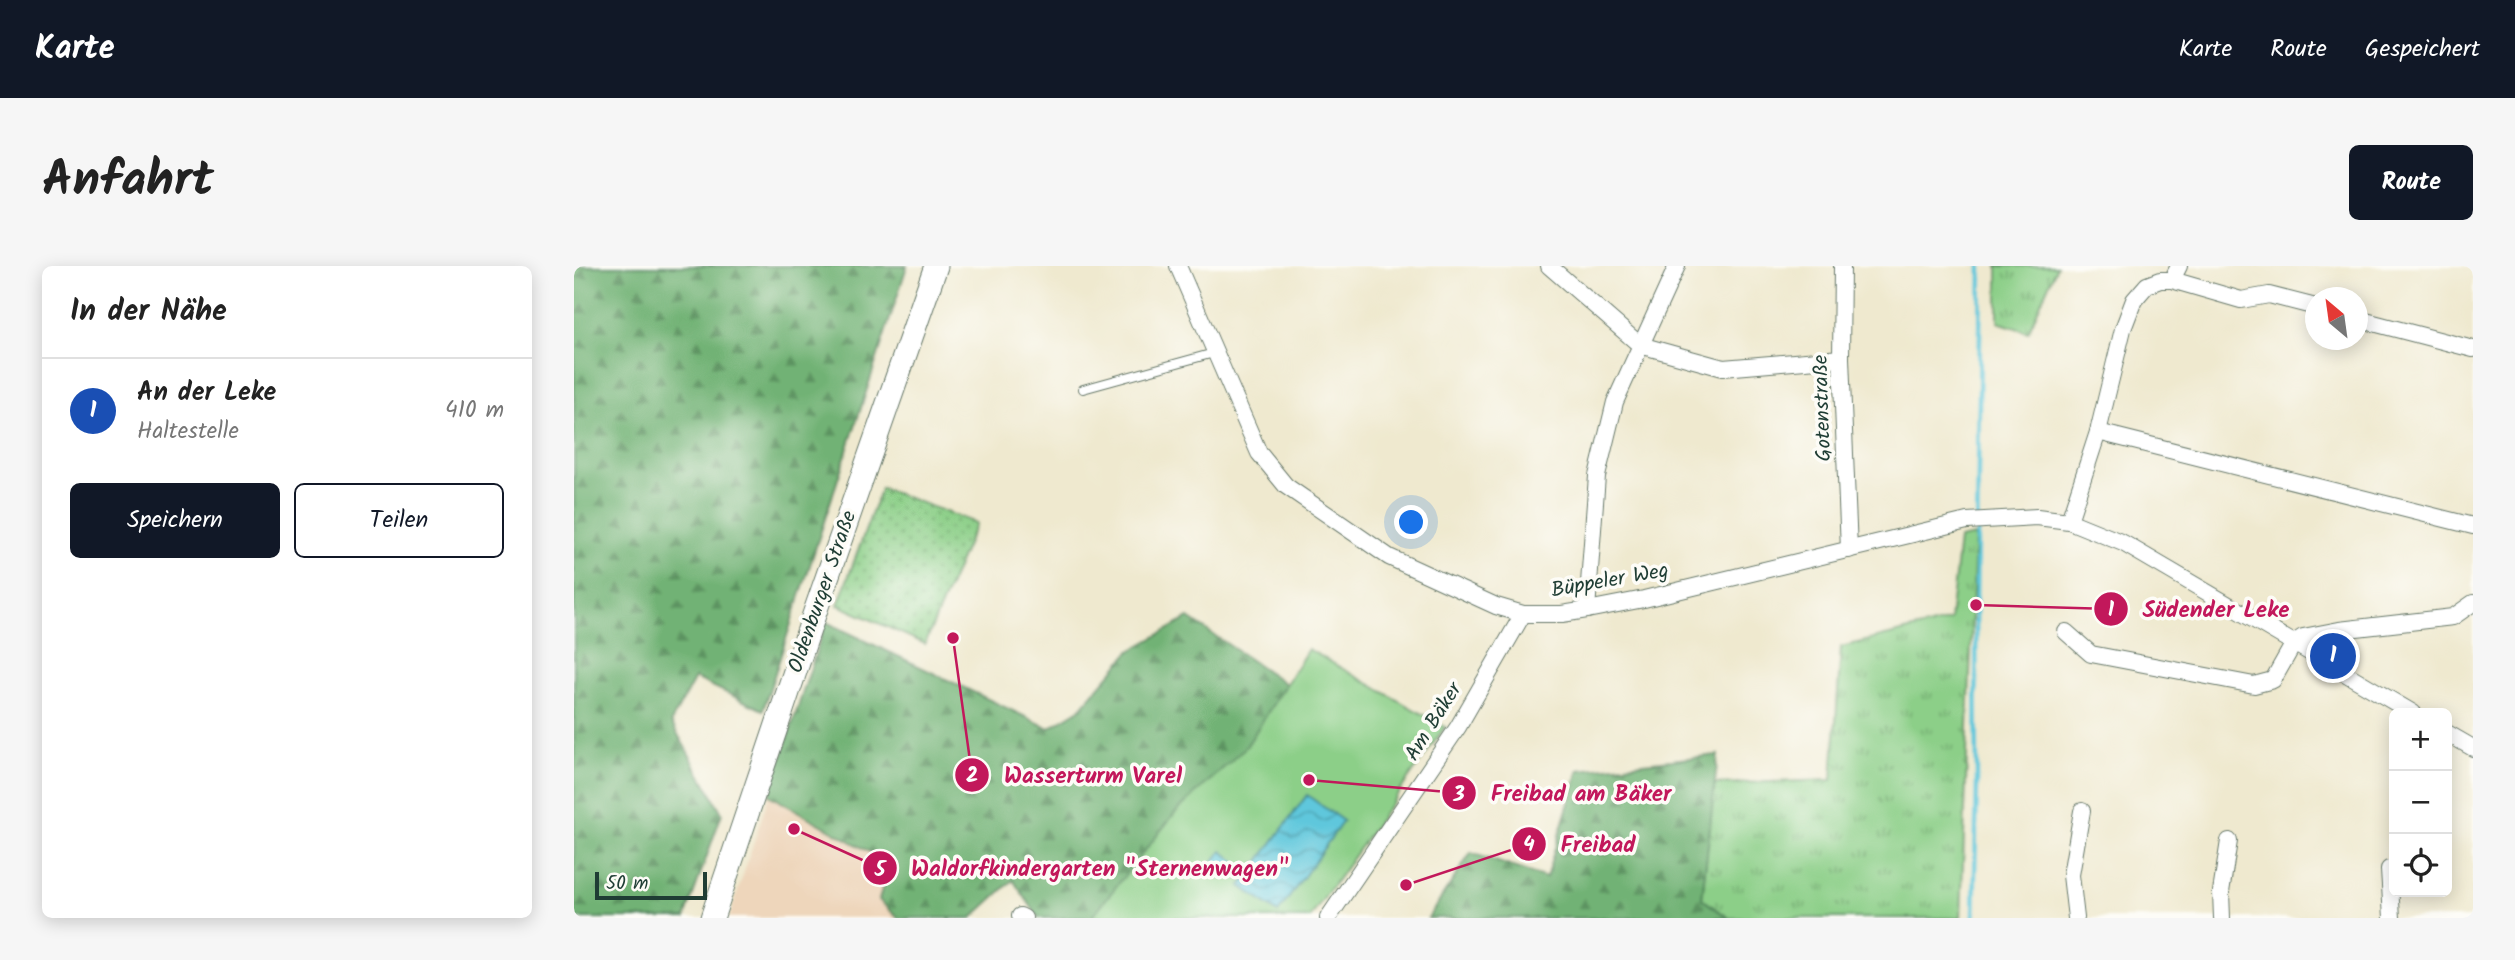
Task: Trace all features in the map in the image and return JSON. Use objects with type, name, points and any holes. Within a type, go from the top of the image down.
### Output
[{"type":"main road","name":"Oldenburger Straße","points":[[712,918],[936,266]]},
{"type":"street","name":"Büppeler Weg","points":[[1178,266],[1259,453],[1286,486],[1389,557],[1496,606],[1523,614],[1562,614],[1587,610],[1644,599],[1964,522],[2037,517],[2069,521],[2123,543],[2404,708]]},
{"type":"street","points":[[1549,266],[1640,345],[1723,368],[1841,358]]},
{"type":"street","points":[[1587,610],[1597,476],[1615,402],[1677,266]]},
{"type":"street","name":"Gotenstraße","points":[[1842,266],[1841,358],[1849,550]]},
{"type":"street","points":[[2069,521],[2098,432],[2123,329],[2134,300],[2147,285],[2175,273],[2241,300],[2269,295],[2305,304]]},
{"type":"street","points":[[2368,321],[2473,349]]},
{"type":"street","points":[[2098,432],[2473,526]]},
{"type":"street","points":[[2066,632],[2091,654],[2254,685],[2273,680],[2294,643],[2304,637],[2339,630],[2453,617],[2473,603]]},
{"type":"street","name":"Am Bäker","points":[[1328,918],[1458,727],[1523,614]]},
{"type":"street","points":[[2452,736],[2473,748]]},
{"type":"street","points":[[2076,918],[2071,876],[2082,811]]},
{"type":"street","points":[[2222,918],[2221,892],[2230,841]]},
{"type":"street","points":[[2391,897],[2392,918]]},
{"type":"lane","points":[[1083,389],[1214,353]]},
{"type":"shaded area","points":[[769,795],[889,863],[879,900],[898,918],[729,918]]},
{"type":"green space","points":[[574,266],[907,266],[763,710],[695,678],[671,722],[722,813],[685,918],[574,918]]},
{"type":"green space","points":[[1998,266],[2057,266],[2028,332],[1998,322]]},
{"type":"green space","points":[[881,488],[976,523],[925,644],[838,605]]},
{"type":"green space","points":[[1975,536],[1961,918],[1729,918],[1702,899],[1713,784],[1832,780],[1841,647],[1950,620],[1959,539]]},
{"type":"green space","points":[[1189,618],[1286,684],[1246,747],[1175,813],[1091,918],[1039,918],[1013,880],[972,918],[898,918],[879,900],[889,863],[769,795],[826,622],[1049,728],[1080,709],[1130,651]]},
{"type":"green space","points":[[1308,649],[1445,727],[1310,918],[1091,918],[1175,813],[1246,747]]},
{"type":"green space","points":[[1718,755],[1702,899],[1729,918],[1428,918],[1471,853],[1546,878],[1579,770]]},
{"type":"water","points":[[1307,795],[1343,821],[1278,913],[1241,886]]},
{"type":"water","points":[[1222,851],[1239,864],[1229,878],[1211,864]]},
{"type":"waterway","points":[[1974,918],[1981,266]]},
{"type":"place","name":"Südender Leke","points":[[1976,605]]},
{"type":"place","name":"Wasserturm Varel","points":[[953,638]]},
{"type":"place","name":"An der Leke","points":[[2333,656]]},
{"type":"place","name":"Freibad am Bäker","points":[[1309,780]]},
{"type":"place","name":"Waldorfkindergarten \"Sternenwagen\"","points":[[794,829]]},
{"type":"place","name":"Freibad","points":[[1406,885]]}]
